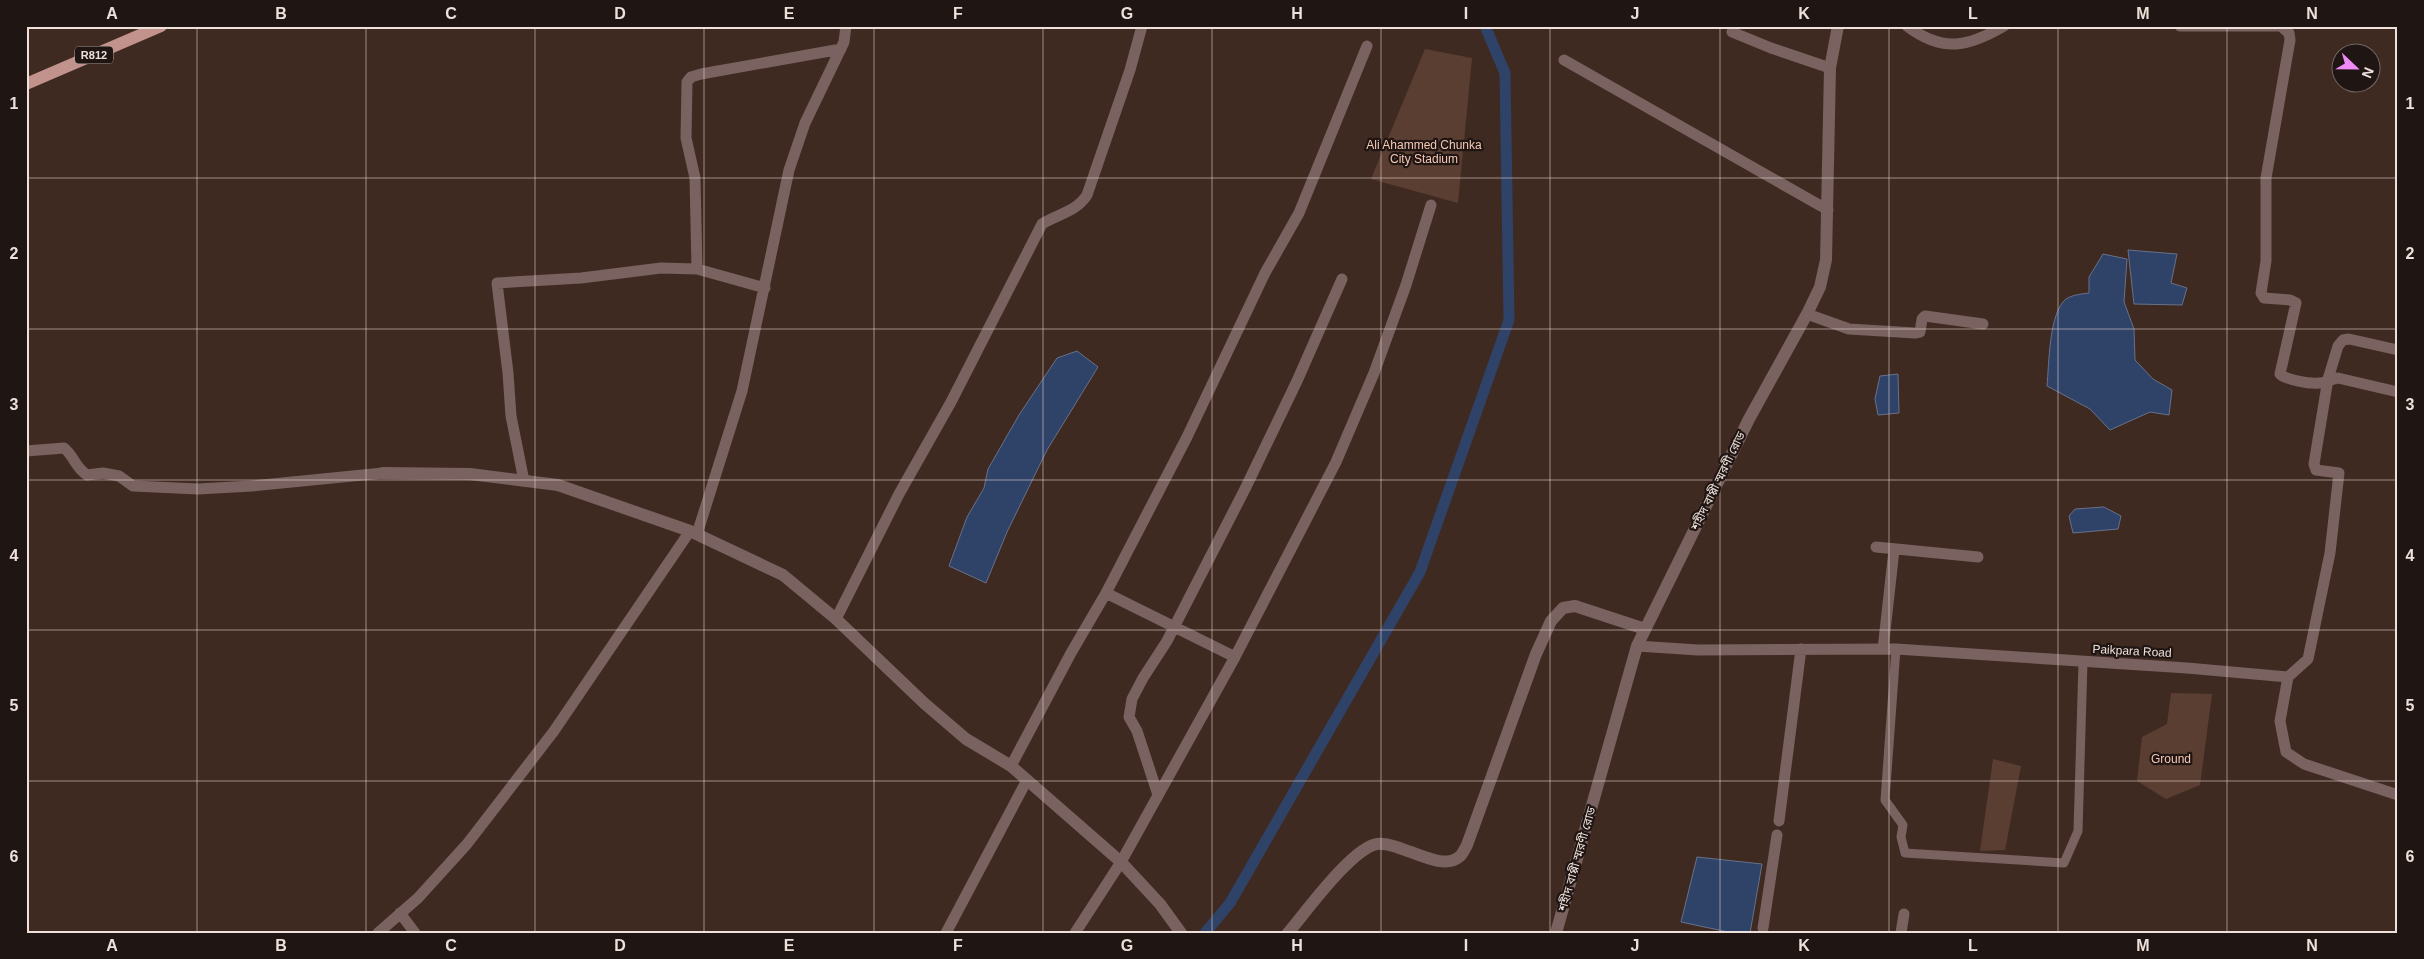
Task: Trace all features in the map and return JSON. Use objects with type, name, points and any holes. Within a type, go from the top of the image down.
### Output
[{"type":"main road","name":"R812","points":[[26,84],[161,26]]},
{"type":"street","points":[[378,933],[418,898],[467,844],[548,738],[694,532],[742,390],[789,170],[805,123],[841,49],[846,26]]},
{"type":"street","points":[[836,619],[899,494],[951,402],[1042,224],[1082,204],[1088,195],[1130,70],[1142,26]]},
{"type":"street","name":"শহীদ বাপ্পী স্মরণী রোড","points":[[1556,933],[1638,646],[1749,419],[1820,287],[1826,260],[1830,68],[1838,26]]},
{"type":"street","points":[[1907,26],[1930,40],[1956,45],[1983,38],[2004,26]]},
{"type":"street","points":[[2180,26],[2282,27],[2289,33],[2290,40],[2266,178],[2266,261],[2260,293],[2264,298],[2290,300],[2296,303],[2280,374],[2285,378],[2319,383],[2328,379],[2346,379],[2398,392]]},
{"type":"street","points":[[1732,32],[1771,48],[1830,68]]},
{"type":"street","points":[[1011,766],[1106,593],[1187,437],[1265,273],[1299,213],[1367,46]]},
{"type":"street","points":[[697,269],[695,178],[686,138],[686,82],[691,77],[701,74],[841,49]]},
{"type":"street","points":[[1564,60],[1828,210]]},
{"type":"street","points":[[1075,933],[1121,862],[1235,656],[1336,462],[1374,373],[1406,285],[1431,205]]},
{"type":"street","points":[[524,481],[511,416],[508,372],[496,283],[581,278],[661,268],[697,269],[765,288]]},
{"type":"street","points":[[1158,795],[1137,731],[1129,718],[1132,699],[1167,641],[1245,489],[1297,381],[1342,279]]},
{"type":"street","points":[[1807,314],[1849,329],[1915,333],[1920,332],[1922,319],[1925,316],[1983,324]]},
{"type":"street","points":[[2398,350],[2349,339],[2343,340],[2338,346],[2328,379],[2314,464],[2316,470],[2339,473],[2333,535],[2308,659],[2288,678],[2280,721],[2286,752],[2304,764],[2398,795]]},
{"type":"street","points":[[26,451],[64,448],[71,454],[77,469],[87,475],[104,472],[119,476],[133,486],[220,488],[383,473],[470,474],[558,485],[694,532],[782,575],[836,619],[966,739],[1011,766],[1121,862],[1160,904],[1181,933]]},
{"type":"street","points":[[1876,547],[1978,557]]},
{"type":"street","points":[[1883,649],[1894,550]]},
{"type":"street","points":[[1106,593],[1235,656]]},
{"type":"street","points":[[1288,933],[1351,860],[1366,847],[1379,844],[1391,845],[1436,860],[1450,862],[1460,857],[1467,844],[1536,654],[1551,621],[1564,608],[1575,606],[1645,629]]},
{"type":"street","name":"Paikpara Road","points":[[1638,646],[1698,650],[1883,649],[1924,653],[1974,654],[2288,678]]},
{"type":"street","points":[[1779,821],[1801,649]]},
{"type":"street","points":[[1896,650],[1885,800],[1903,825],[1901,838],[1905,853],[2064,863],[2078,831],[2083,662]]},
{"type":"street","points":[[946,933],[1027,780]]},
{"type":"street","points":[[1763,928],[1777,835]]},
{"type":"street","points":[[400,913],[415,933]]},
{"type":"street","points":[[1901,933],[1904,914]]},
{"type":"green space","name":"Ali Ahammed Chunka City Stadium","points":[[1425,49],[1472,58],[1458,203],[1371,179]]},
{"type":"green space","name":"Ground","points":[[2171,693],[2212,694],[2200,785],[2166,799],[2137,781],[2142,737],[2167,724]]},
{"type":"green space","points":[[1993,759],[2021,766],[2005,850],[1980,851]]},
{"type":"water","points":[[2128,250],[2177,254],[2171,283],[2187,288],[2182,305],[2134,304]]},
{"type":"water","points":[[2103,254],[2127,259],[2124,302],[2134,329],[2135,360],[2153,379],[2172,390],[2169,415],[2150,412],[2110,430],[2090,409],[2047,386],[2051,339],[2056,315],[2066,299],[2089,293],[2089,277]]},
{"type":"water","points":[[1077,351],[1098,367],[1047,450],[1007,532],[986,583],[949,566],[967,517],[984,488],[988,469],[1019,415],[1057,358]]},
{"type":"water","points":[[1898,374],[1899,413],[1878,415],[1875,399],[1880,376]]},
{"type":"water","points":[[2104,507],[2121,516],[2118,529],[2073,533],[2069,516],[2075,509]]},
{"type":"water","points":[[1697,857],[1762,864],[1750,933],[1733,933],[1681,922]]},
{"type":"waterway","points":[[1205,933],[1230,903],[1420,572],[1509,320],[1505,73],[1485,26]]}]
